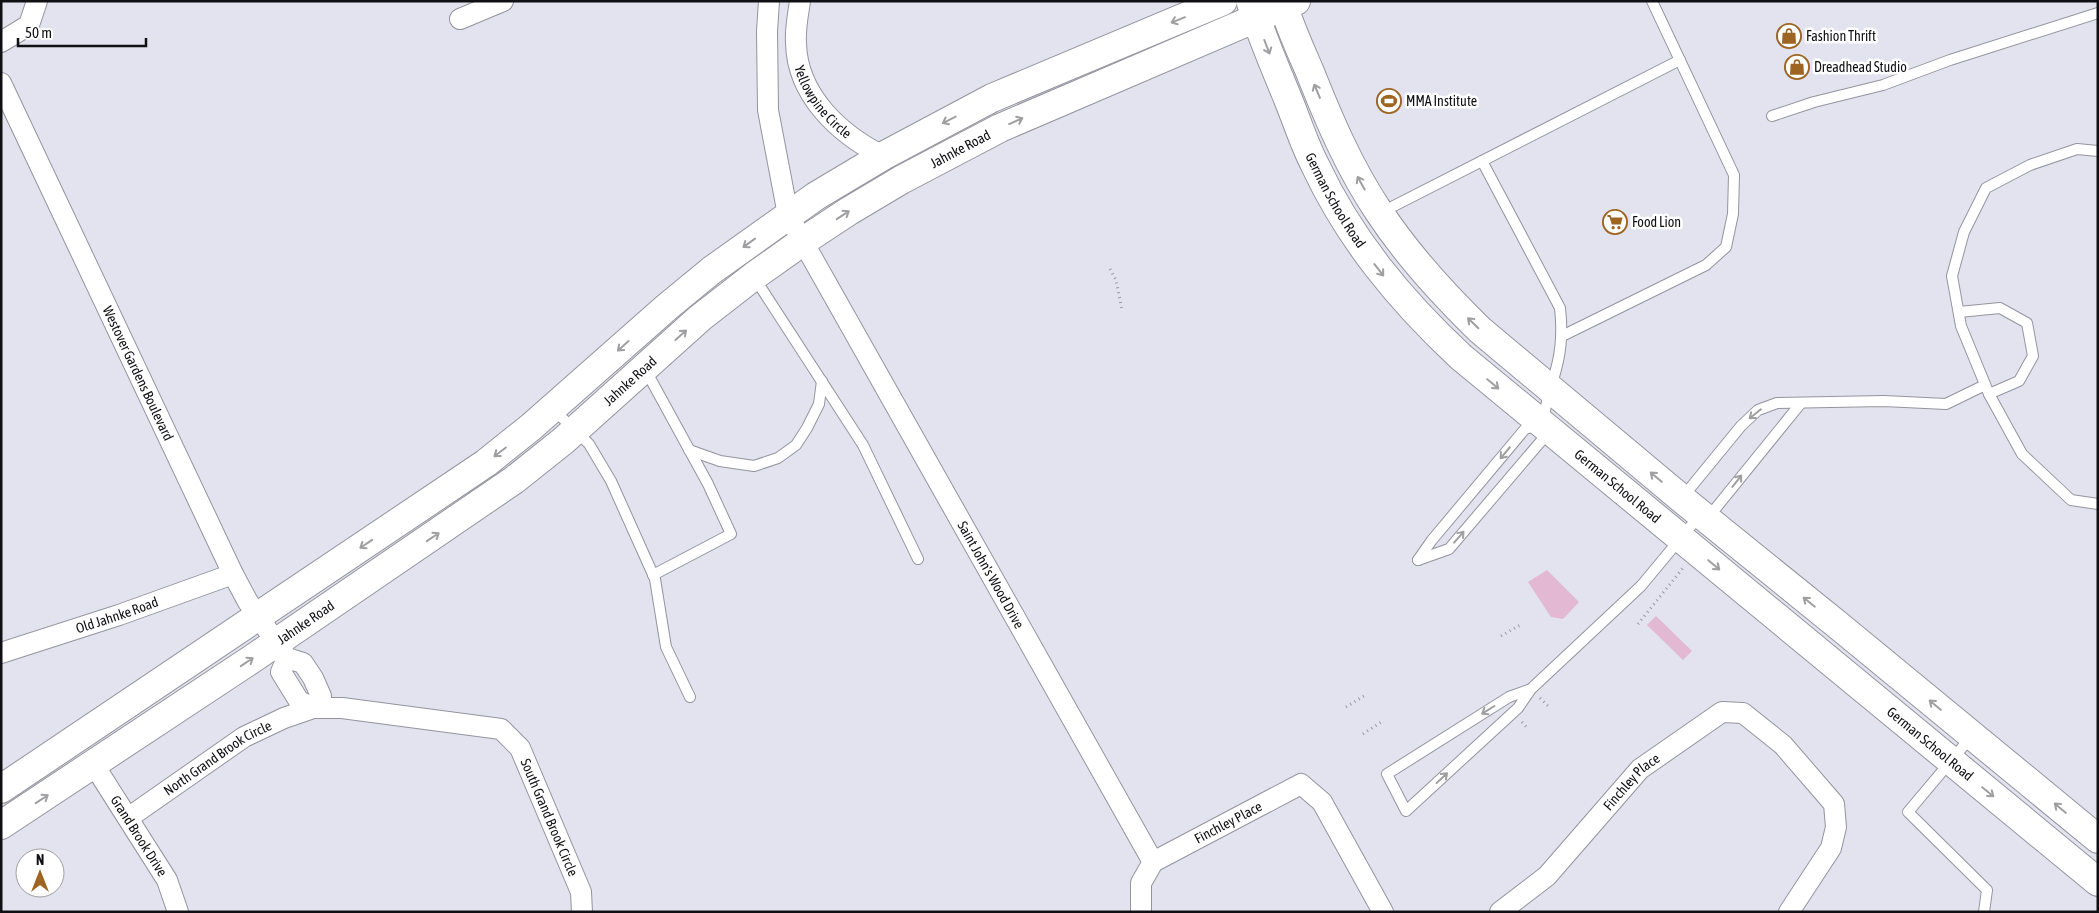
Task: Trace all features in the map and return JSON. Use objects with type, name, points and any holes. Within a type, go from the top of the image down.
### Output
[{"type":"main road","points":[[1,790],[486,463],[553,408],[667,307],[712,270],[788,215],[883,156],[948,120],[1010,90],[1223,1]]},
{"type":"main road","points":[[1287,3],[1337,138],[1379,213],[1414,260],[1454,305],[1480,330],[1696,510],[2098,839]]},
{"type":"main road","name":"Jahnke Road","points":[[1,825],[94,765],[281,650],[514,480],[575,430],[700,318],[754,276],[848,211],[969,143],[1254,10],[1287,3]]},
{"type":"main road","name":"German School Road","points":[[1254,10],[1314,164],[1328,192],[1359,243],[1382,275],[1417,315],[1461,357],[1541,424],[2098,882]]},
{"type":"street","points":[[1,42],[28,24],[37,1]]},
{"type":"street","points":[[460,19],[503,1]]},
{"type":"street","name":"Yellowpine Circle","points":[[769,1],[767,89],[770,125],[788,215],[802,242]]},
{"type":"street","name":"Yellowpine Circle","points":[[800,1],[795,42],[804,82],[816,102],[832,120],[883,156]]},
{"type":"street","name":"Yellowpine Circle","points":[[767,89],[780,52],[796,27]]},
{"type":"street","name":"Westover Gardens Boulevard","points":[[1,82],[232,574],[248,602],[281,650]]},
{"type":"street","name":"Saint John's Wood Drive","points":[[802,242],[1153,862]]},
{"type":"street","name":"Old Jahnke Road","points":[[1,653],[101,621],[232,574]]},
{"type":"street","points":[[281,650],[303,663],[314,678],[321,696],[313,708]]},
{"type":"street","name":"North Grand Brook Circle","points":[[128,818],[244,738],[284,718],[313,708],[342,708],[501,729]]},
{"type":"street","name":"Finchley Place","points":[[1500,912],[1547,876],[1640,769],[1722,712],[1743,713],[1783,745],[1834,804],[1836,827],[1831,848],[1789,912]]},
{"type":"street","name":"South Grand Brook Circle","points":[[501,729],[520,748],[581,892],[582,912]]},
{"type":"street","name":"Grand Brook Drive","points":[[94,765],[167,880],[178,912]]},
{"type":"street","name":"Finchley Place","points":[[1153,862],[1302,784],[1322,802],[1383,912]]},
{"type":"street","points":[[1141,912],[1141,883],[1153,862]]},
{"type":"lane","points":[[1562,336],[1706,264],[1726,247],[1733,214],[1734,175],[1652,1]]},
{"type":"lane","points":[[1772,116],[1814,102],[1883,85],[1950,60],[2098,14]]},
{"type":"lane","points":[[1379,213],[1680,60]]},
{"type":"lane","points":[[2098,151],[2077,149],[2030,165],[1986,188],[1964,232],[1952,276],[1961,326],[1987,390],[2022,454],[2071,500],[2098,504]]},
{"type":"lane","points":[[1482,161],[1560,308],[1562,336],[1558,361],[1541,424],[1542,440],[1449,549],[1418,560],[1432,540],[1526,429],[1541,424]]},
{"type":"lane","points":[[754,276],[863,445],[918,559]]},
{"type":"lane","points":[[1531,689],[1509,697],[1387,774],[1406,811],[1518,708],[1531,689],[1641,586],[1681,538],[1741,426],[1758,410],[1777,403],[1884,401],[1946,404],[2019,381],[2033,356],[2027,323],[2000,308],[1959,312]]},
{"type":"lane","points":[[645,368],[708,484],[731,534],[653,575]]},
{"type":"lane","points":[[689,450],[720,461],[754,466],[778,458],[796,445],[807,428],[819,404],[822,381]]},
{"type":"lane","points":[[1696,510],[1801,403]]},
{"type":"lane","points":[[553,408],[588,444],[602,463],[653,575],[666,647],[690,697]]},
{"type":"lane","points":[[1972,736],[1908,812],[1987,890],[1984,912]]},
{"type":"path","points":[[1110,269],[1116,280],[1122,310]]},
{"type":"path","points":[[1638,624],[1686,565]]},
{"type":"path","points":[[1501,636],[1522,624]]},
{"type":"path","points":[[1346,707],[1367,694]]},
{"type":"path","points":[[1540,698],[1550,708]]},
{"type":"path","points":[[1363,734],[1383,721]]},
{"type":"shaded area","points":[[1547,570],[1579,602],[1563,619],[1551,617],[1528,582]]},
{"type":"shaded area","points":[[1656,616],[1692,651],[1683,660],[1647,625]]},
{"type":"place","name":"Fashion Thrift","points":[[1789,36]]},
{"type":"place","name":"Dreadhead Studio","points":[[1797,67]]},
{"type":"place","name":"MMA Institute","points":[[1389,101]]},
{"type":"place","name":"Food Lion","points":[[1615,222]]}]
